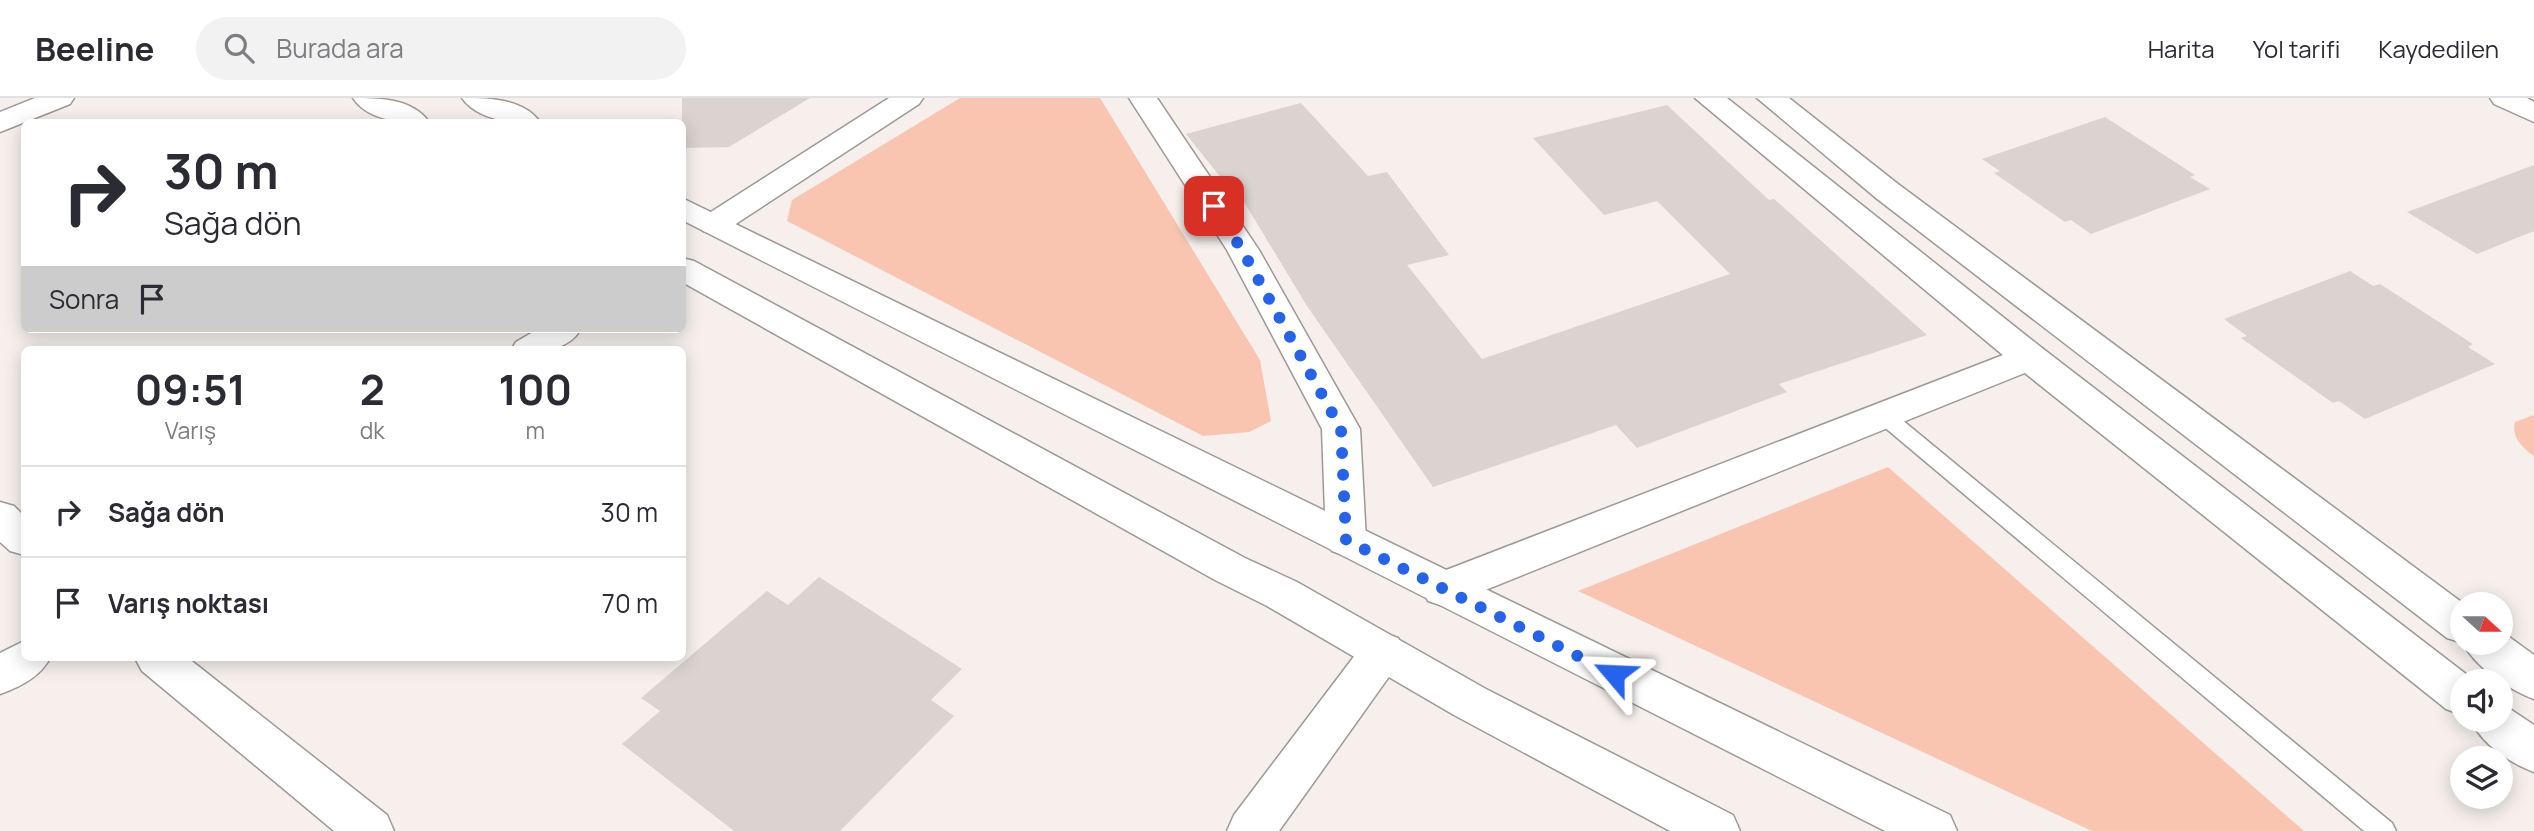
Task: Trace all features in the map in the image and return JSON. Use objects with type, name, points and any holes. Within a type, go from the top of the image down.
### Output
[{"type":"street","points":[[0,123],[60,98]]},
{"type":"street","points":[[367,98],[408,119]]},
{"type":"street","points":[[476,98],[519,119]]},
{"type":"street","points":[[692,215],[909,98]]},
{"type":"street","points":[[1143,98],[1242,250],[1341,429],[1346,540]]},
{"type":"street","points":[[1709,98],[2029,357],[2450,687]]},
{"type":"street","points":[[1771,98],[1886,191],[2450,617]]},
{"type":"street","points":[[2504,98],[2534,113]]},
{"type":"street","points":[[692,215],[1933,831]]},
{"type":"street","points":[[692,273],[754,244]]},
{"type":"street","points":[[692,273],[1383,651],[1470,702],[1716,831]]},
{"type":"street","points":[[536,346],[557,333]]},
{"type":"street","points":[[1443,589],[2029,357]]},
{"type":"street","points":[[0,517],[21,537]]},
{"type":"street","points":[[1251,831],[1383,651]]},
{"type":"street","points":[[2501,655],[2534,680]]},
{"type":"street","points":[[0,676],[22,661]]},
{"type":"street","points":[[161,661],[370,831]]},
{"type":"street","points":[[2509,732],[2534,752]]},
{"type":"lane","points":[[1883,415],[2383,831]]},
{"type":"shaded area","points":[[960,98],[1100,98],[1260,360],[1271,421],[1249,432],[1203,436],[787,221],[792,200]]},
{"type":"shaded area","points":[[2534,415],[2534,456],[2518,441],[2514,427],[2515,422]]},
{"type":"shaded area","points":[[1888,467],[2304,831],[2092,831],[1578,591]]},
{"type":"building","points":[[682,98],[810,98],[729,147],[686,148],[686,119],[682,119]]},
{"type":"building","points":[[1301,103],[1368,176],[1387,172],[1449,255],[1407,265],[1482,359],[1730,274],[1657,201],[1604,215],[1533,138],[1667,105],[1769,200],[1774,199],[1927,335],[1779,384],[1787,392],[1637,448],[1616,425],[1433,487],[1307,306],[1232,182],[1226,184],[1186,134]]},
{"type":"building","points":[[2105,117],[2195,175],[2190,177],[2210,189],[2091,234],[2071,220],[2065,222],[1994,173],[2000,171],[1982,159]]},
{"type":"building","points":[[2534,165],[2534,231],[2477,254],[2407,212]]},
{"type":"building","points":[[2350,271],[2373,286],[2380,284],[2473,344],[2468,347],[2495,364],[2365,419],[2339,401],[2333,403],[2241,338],[2247,336],[2224,319]]},
{"type":"building","points":[[819,577],[962,669],[931,700],[954,716],[840,831],[734,831],[622,744],[660,711],[641,698],[767,591],[788,605]]},
{"type":"route","points":[[1214,206],[1242,250],[1341,429],[1346,540],[1614,674]]}]
